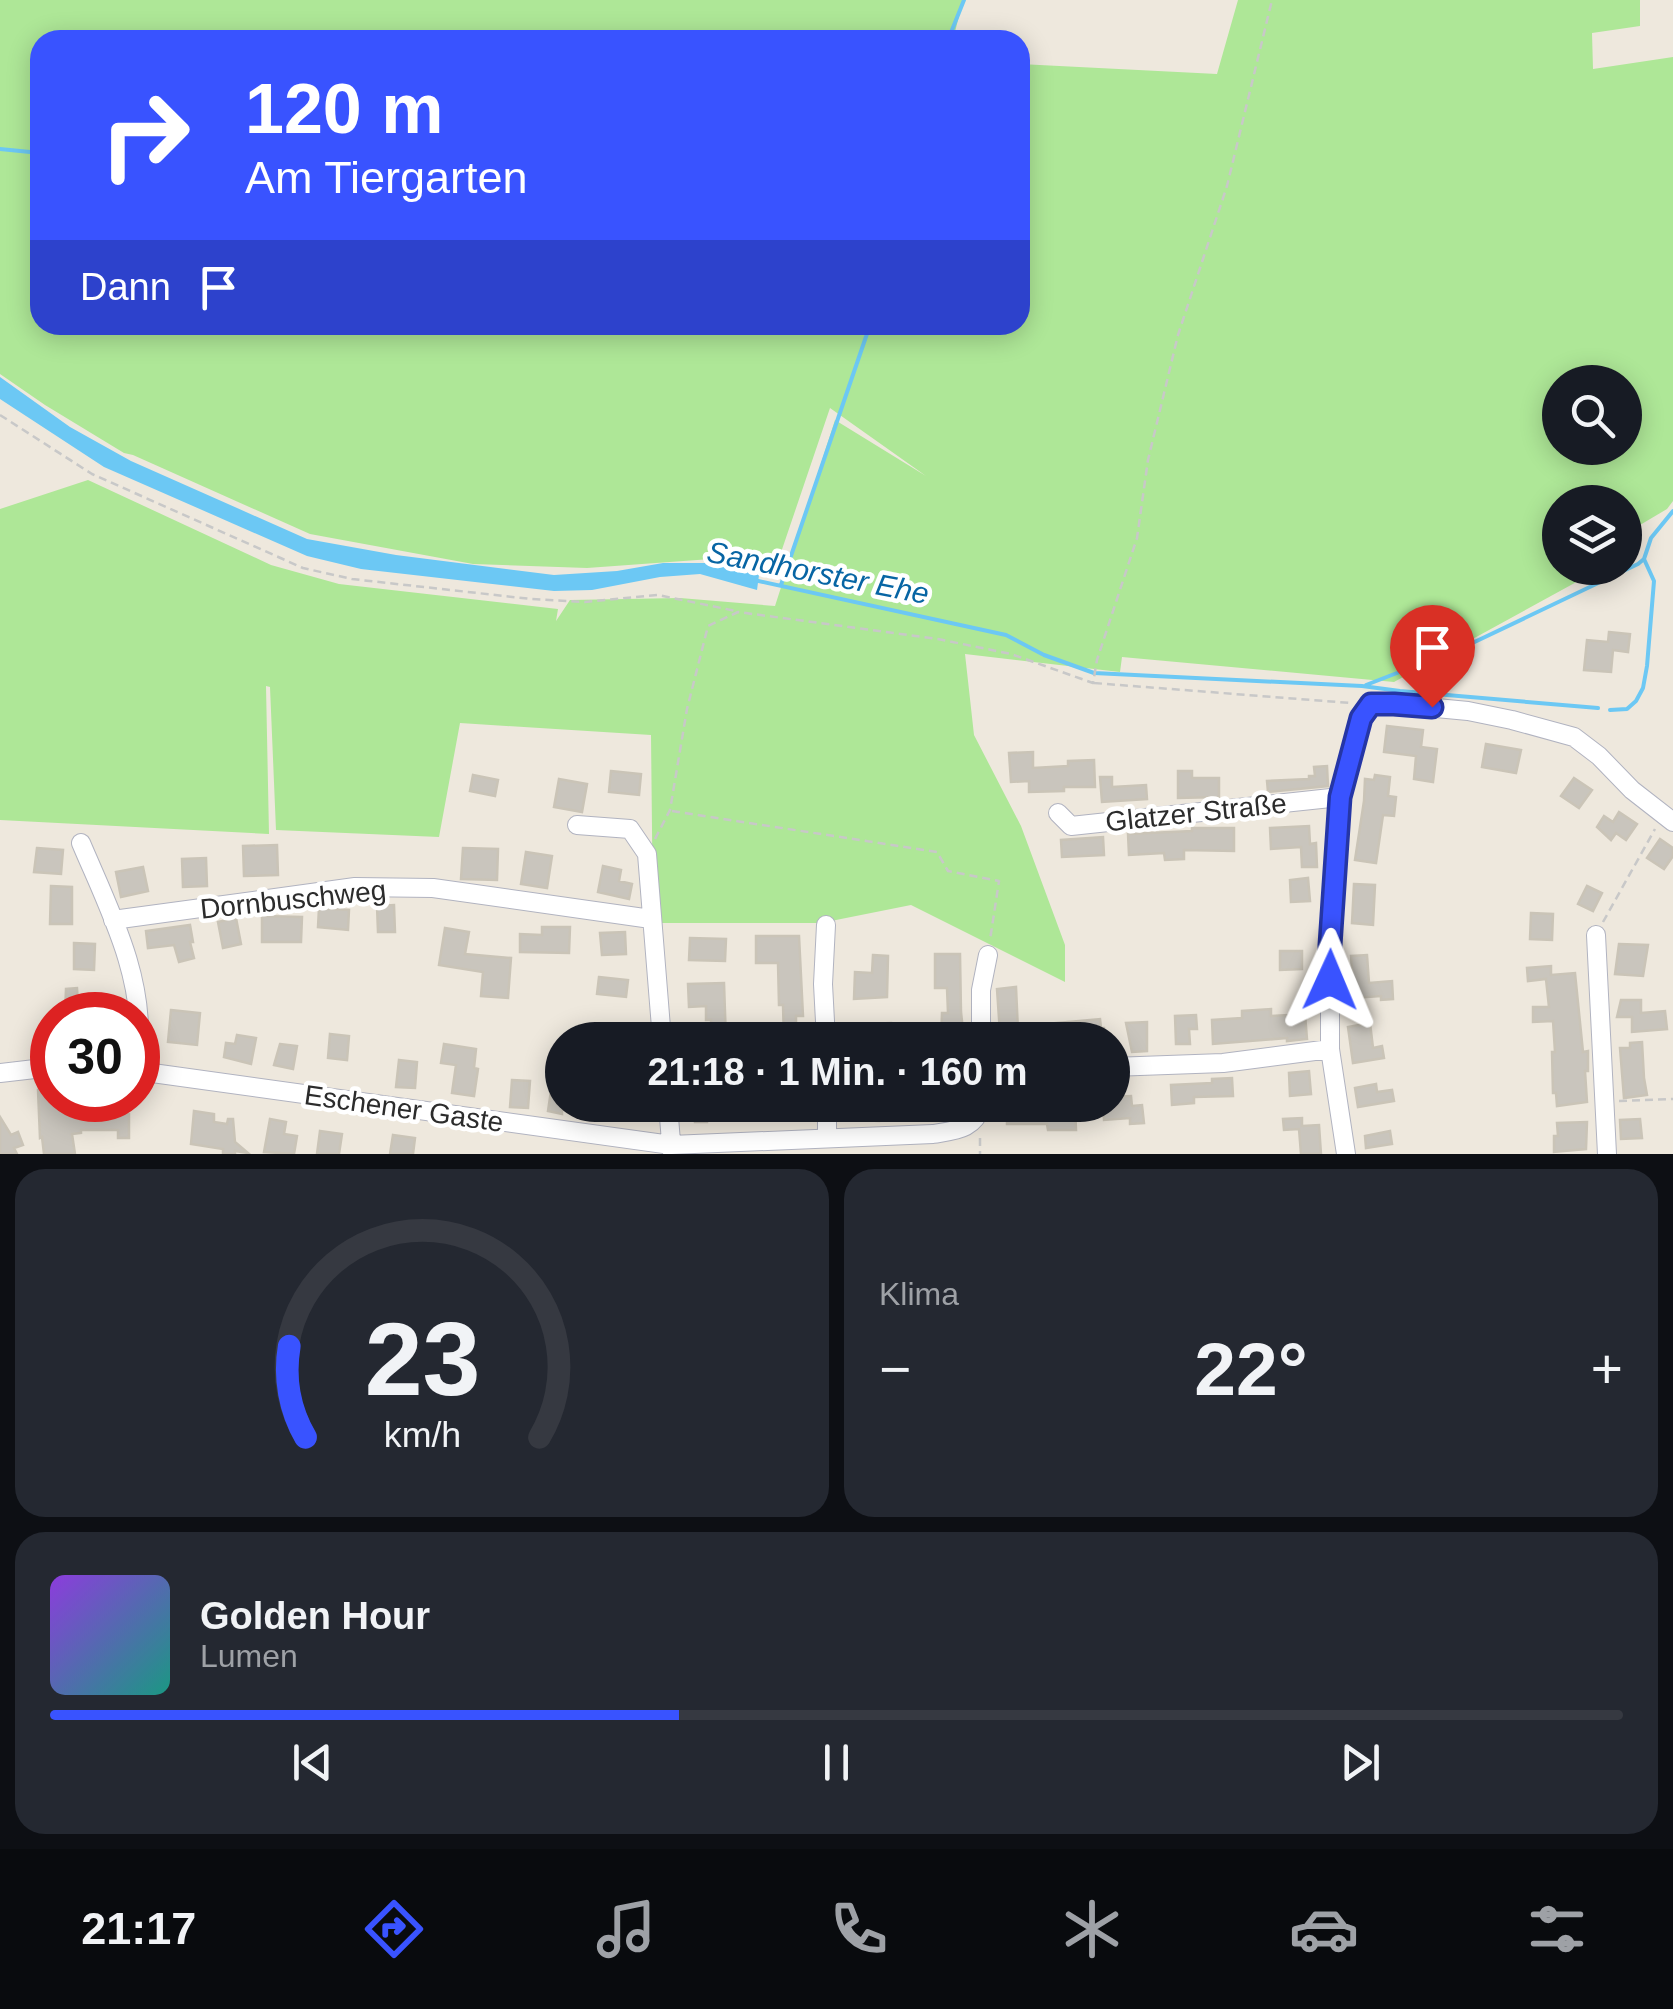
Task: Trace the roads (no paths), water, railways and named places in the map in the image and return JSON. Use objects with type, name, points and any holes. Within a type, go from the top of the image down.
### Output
[{"type":"street","points":[[1346,1154],[1330,1049],[1330,945],[1340,797],[1361,718],[1371,704],[1468,711],[1574,737],[1668,819]]},
{"type":"street","name":"Glatzer Straße","points":[[1058,813],[1070,826],[1340,797]]},
{"type":"street","points":[[577,825],[630,830],[647,854],[661,1022]]},
{"type":"street","points":[[81,843],[114,920],[136,992]]},
{"type":"street","name":"Dornbuschweg","points":[[114,920],[355,887],[434,888],[652,919]]},
{"type":"street","points":[[825,1022],[826,925]]},
{"type":"street","points":[[1596,935],[1606,1154]]},
{"type":"street","points":[[981,1022],[981,990],[988,955]]},
{"type":"street","points":[[1130,1066],[1223,1063],[1330,1049]]},
{"type":"street","points":[[0,1073],[30,1070]]},
{"type":"street","name":"Eschener Gaste","points":[[160,1074],[672,1150],[933,1134],[974,1122]]},
{"type":"street","points":[[670,1122],[672,1150]]},
{"type":"street","points":[[827,1122],[827,1138]]},
{"type":"water","points":[[0,377],[70,427],[131,461],[307,539],[554,575],[663,563],[708,563],[759,575],[757,590],[700,574],[592,590],[554,591],[361,569],[307,556],[104,467],[0,399]]},
{"type":"waterway","points":[[952,30],[964,0]]},
{"type":"waterway","points":[[0,149],[30,152]]},
{"type":"waterway","points":[[781,585],[867,335]]},
{"type":"waterway","name":"Sandhorster Ehe","points":[[1366,685],[1464,647],[1638,564],[1644,559],[1651,538],[1673,511]]},
{"type":"waterway","name":"Sandhorster Ehe","points":[[1610,710],[1627,709],[1643,688],[1654,581],[1644,559]]},
{"type":"waterway","name":"Sandhorster Ehe","points":[[754,580],[1006,635],[1044,655],[1094,673],[1362,686],[1598,708]]}]
